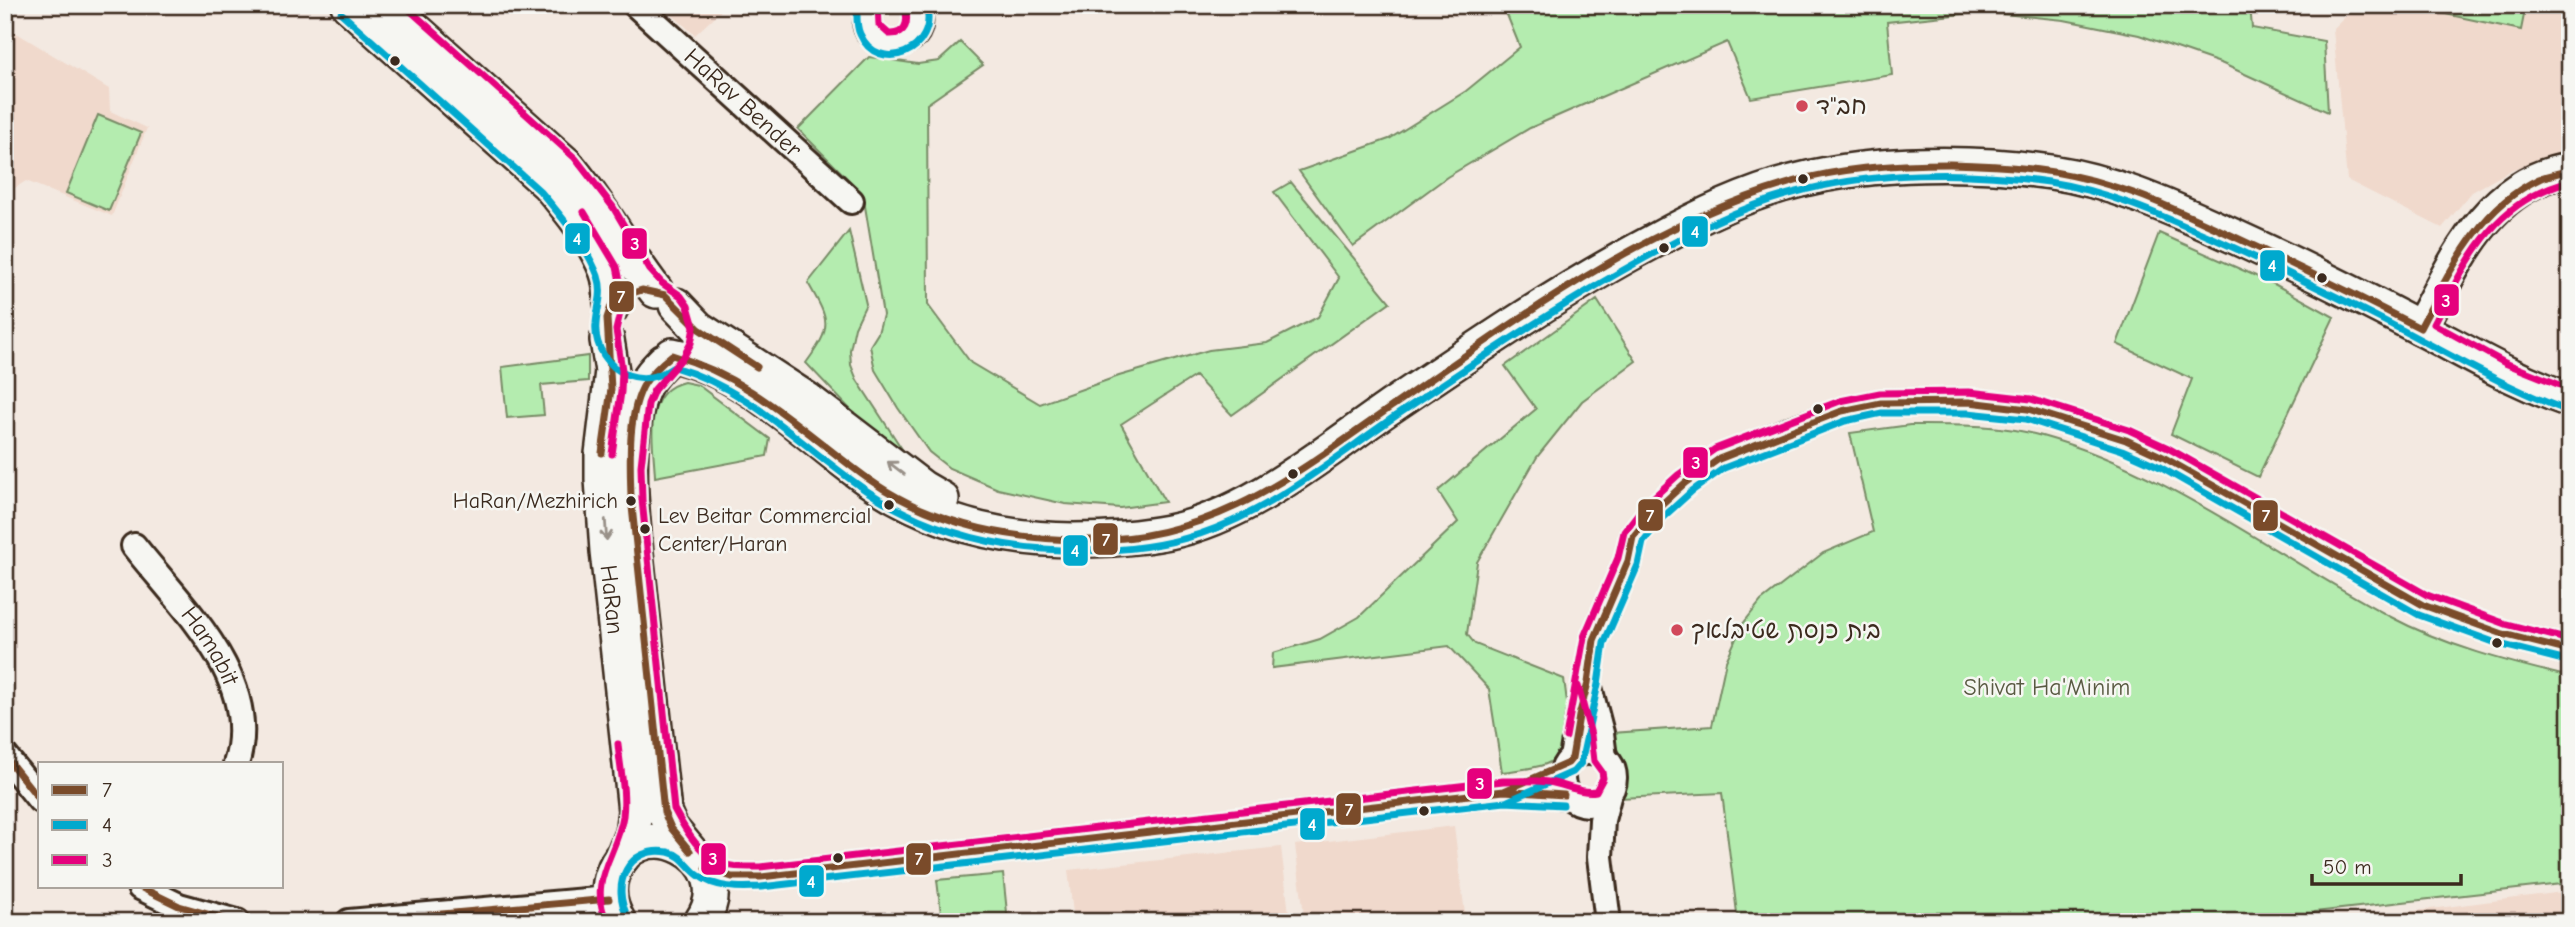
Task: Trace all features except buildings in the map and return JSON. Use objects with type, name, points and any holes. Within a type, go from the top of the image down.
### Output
[{"type":"street","points":[[348,5],[548,184],[570,209],[607,271],[611,287],[611,308],[605,329],[613,351],[631,365],[654,366],[668,358],[679,347],[683,326],[666,298],[643,289],[620,298],[611,308]]},
{"type":"street","points":[[388,5],[567,165],[591,193],[629,256],[666,298],[698,328],[808,400],[923,488],[951,505],[994,521],[1070,540]]},
{"type":"street","name":"HaRav Bender","points":[[636,5],[850,201]]},
{"type":"street","points":[[869,7],[867,25],[875,39],[897,45],[911,38],[916,32],[919,17],[915,5]]},
{"type":"street","points":[[668,358],[708,365],[753,393],[872,481],[913,507],[962,526],[988,532],[1070,540],[1128,538],[1173,531],[1217,517],[1271,487],[1499,333],[1611,264],[1724,207],[1800,180],[1871,169],[1931,165],[2052,172],[2096,181],[2136,194],[2290,262],[2420,328],[2501,373],[2570,400]]},
{"type":"street","points":[[2420,328],[2469,238],[2498,205],[2525,184],[2570,170]]},
{"type":"street","name":"HaRan","points":[[607,340],[612,371],[602,479],[607,551],[635,811],[632,833],[611,877],[614,910]]},
{"type":"street","name":"HaRan","points":[[668,358],[651,374],[640,394],[631,455],[631,478],[664,812],[671,828],[697,860]]},
{"type":"street","points":[[1601,857],[1583,812],[1562,780],[1570,760],[1588,683],[1594,640],[1628,561],[1633,537],[1652,513],[1685,483],[1719,459],[1842,411],[1881,403],[1969,402],[2028,409],[2126,440],[2163,457],[2423,605],[2503,634],[2570,651]]},
{"type":"street","name":"Hamabit","points":[[134,546],[218,651],[240,704],[242,727],[236,762]]},
{"type":"street","points":[[1588,683],[1601,733],[1604,758]]},
{"type":"street","points":[[1504,791],[1585,752],[1604,758],[1612,767],[1614,779],[1602,820],[1601,857],[1608,922]]},
{"type":"street","points":[[5,756],[38,797]]},
{"type":"street","points":[[622,858],[635,848],[658,841],[675,843],[697,860],[732,877],[761,877],[1504,791],[1544,792],[1586,804],[1597,803],[1609,793]]},
{"type":"street","points":[[697,860],[709,882],[705,912]]},
{"type":"street","points":[[705,912],[725,891],[761,877]]},
{"type":"street","points":[[145,888],[183,896],[237,922]]},
{"type":"street","points":[[349,922],[614,910]]},
{"type":"shaded area","points":[[661,5],[727,5],[695,35]]},
{"type":"shaded area","points":[[2357,5],[2559,5],[2570,108],[2570,151],[2513,169],[2472,192],[2442,228],[2347,180],[2333,29]]},
{"type":"shaded area","points":[[5,26],[109,89],[110,111],[147,128],[112,216],[26,181],[5,194]]},
{"type":"shaded area","points":[[1454,826],[1466,922],[1305,922],[1295,845]]},
{"type":"shaded area","points":[[1281,847],[1290,922],[1074,922],[1068,870]]},
{"type":"shaded area","points":[[2570,891],[2570,922],[2330,922]]},
{"type":"green space","points":[[1503,5],[2250,5],[2252,28],[2324,41],[2328,112],[2223,64],[2139,35],[2064,20],[1982,12],[1887,22],[1892,75],[1751,98],[1727,42],[1530,128],[1447,177],[1353,246],[1299,171],[1389,139],[1466,91],[1520,47]]},
{"type":"green space","points":[[2418,5],[2526,5],[2521,30],[2417,8]]},
{"type":"green space","points":[[960,42],[983,65],[927,104],[928,305],[971,363],[1040,404],[1119,376],[1209,350],[1267,343],[1318,317],[1339,278],[1274,192],[1291,182],[1390,302],[1232,415],[1195,376],[1121,424],[1165,502],[1120,508],[1065,504],[998,489],[949,468],[929,452],[875,370],[870,346],[878,333],[883,315],[863,194],[798,129],[869,57],[918,64],[939,61]]},
{"type":"green space","points":[[98,115],[141,133],[109,211],[66,193]]},
{"type":"green space","points":[[849,231],[866,304],[855,327],[850,350],[851,365],[857,380],[917,472],[868,428],[806,363],[821,340],[825,324],[821,307],[808,283]]},
{"type":"green space","points":[[2159,233],[2276,285],[2334,317],[2258,477],[2171,434],[2192,379],[2117,344]]},
{"type":"green space","points":[[1597,300],[1636,361],[1582,401],[1537,457],[1477,562],[1467,634],[1475,644],[1564,679],[1568,714],[1567,738],[1556,758],[1541,766],[1502,772],[1489,689],[1449,646],[1272,668],[1273,653],[1320,639],[1359,617],[1458,522],[1438,491],[1536,409],[1505,366]]},
{"type":"green space","points":[[588,356],[588,381],[541,385],[544,415],[507,418],[502,367]]},
{"type":"green space","points":[[684,382],[698,385],[770,439],[767,456],[655,477],[652,435],[656,408],[661,396],[670,388]]},
{"type":"green space","name":"Shivat Ha'Minim","points":[[1910,425],[2010,429],[2088,451],[2177,492],[2410,627],[2477,652],[2570,677],[2570,883],[2315,912],[2308,922],[1747,922],[1737,913],[1722,793],[1620,798],[1625,772],[1612,733],[1712,726],[1726,661],[1742,625],[1761,601],[1823,553],[1873,532],[1850,433]]},
{"type":"green space","points":[[1003,874],[1008,922],[942,922],[937,880]]},
{"type":"transit line","name":"3","points":[[404,5],[575,158],[613,207],[650,270],[662,283],[681,296],[688,306],[694,327],[691,343],[684,356],[654,390],[648,404],[641,466],[642,500],[674,809],[695,843],[718,862],[735,867],[760,867],[1503,781],[1542,781],[1584,791],[1596,791],[1603,778],[1602,772],[1594,761],[1591,735],[1578,686]]},
{"type":"transit line","name":"3","points":[[878,5],[879,25],[889,34],[895,34],[905,27],[905,8]]},
{"type":"transit line","name":"4","points":[[857,7],[859,31],[869,47],[880,54],[892,55],[905,52],[916,45],[924,35],[928,21],[926,5]]},
{"type":"transit line","name":"4","points":[[341,13],[540,191],[565,221],[587,253],[598,276],[600,300],[596,324],[597,340],[614,367],[628,375],[641,378],[658,375],[674,367],[702,377],[752,405],[843,474],[887,503],[952,532],[998,543],[1064,550],[1123,549],[1162,544],[1227,524],[1302,482],[1427,394],[1550,314],[1680,239],[1733,214],[1789,194],[1821,186],[1885,177],[1951,174],[2017,178],[2093,191],[2135,205],[2265,262],[2505,383],[2566,410]]},
{"type":"transit line","name":"7","points":[[690,851],[671,828],[664,812],[631,497],[631,438],[635,408],[648,379],[672,355],[727,377],[798,424],[867,478],[917,507],[944,518],[1000,533],[1029,537],[1087,540],[1132,537],[1174,529],[1213,516],[1250,499],[1320,457],[1486,341],[1584,277],[1687,222],[1741,199],[1796,181],[1872,168],[1950,164],[2032,169],[2092,180],[2140,195],[2193,218],[2420,328],[2455,264],[2482,224],[2518,191],[2539,179],[2570,170]]},
{"type":"transit line","name":"3","points":[[2570,181],[2543,190],[2502,218],[2472,255],[2434,324],[2505,363],[2570,389]]},
{"type":"transit line","name":"3","points":[[584,212],[617,267],[621,286],[621,309],[616,330],[622,370],[621,392],[612,454]]},
{"type":"transit line","name":"7","points":[[602,453],[611,389],[607,318],[611,306],[620,297],[642,290],[665,295],[699,329],[757,367]]},
{"type":"transit line","name":"3","points":[[1566,737],[1584,637],[1618,558],[1624,532],[1644,506],[1678,475],[1715,449],[1840,401],[1880,393],[1969,392],[2031,399],[2129,430],[2168,448],[2427,595],[2506,624],[2570,640]]},
{"type":"transit line","name":"7","points":[[1504,791],[1568,763],[1572,758],[1594,640],[1628,561],[1633,537],[1652,513],[1685,483],[1719,459],[1842,411],[1881,403],[1969,402],[2028,409],[2126,440],[2163,457],[2423,605],[2503,634],[2570,651]]},
{"type":"transit line","name":"4","points":[[1508,801],[1573,772],[1581,763],[1604,643],[1638,565],[1643,542],[1660,520],[1692,491],[1724,468],[1845,421],[1882,413],[1968,413],[2026,419],[2122,450],[2158,466],[2419,615],[2499,644],[2567,661]]},
{"type":"transit line","name":"3","points":[[607,922],[600,893],[605,868],[620,830],[624,807],[618,744]]},
{"type":"transit line","name":"7","points":[[5,756],[38,797]]},
{"type":"transit line","name":"7","points":[[705,868],[732,877],[761,877],[1504,791],[1564,795]]},
{"type":"transit line","name":"4","points":[[628,917],[621,892],[626,870],[633,861],[654,851],[668,852],[681,858],[698,875],[712,883],[761,887],[1505,802],[1563,805]]},
{"type":"transit line","name":"7","points":[[142,888],[179,906],[236,922]]},
{"type":"transit line","name":"7","points":[[352,922],[609,899]]},
{"type":"place","name":"חב\"ד","points":[[1802,106]]},
{"type":"place","name":"HaRan/Mezhirich","points":[[631,501]]},
{"type":"place","name":"Lev Beitar Commercial Center/Haran","points":[[645,529]]},
{"type":"place","name":"בית כנסת שטיבלאך","points":[[1677,630]]}]
